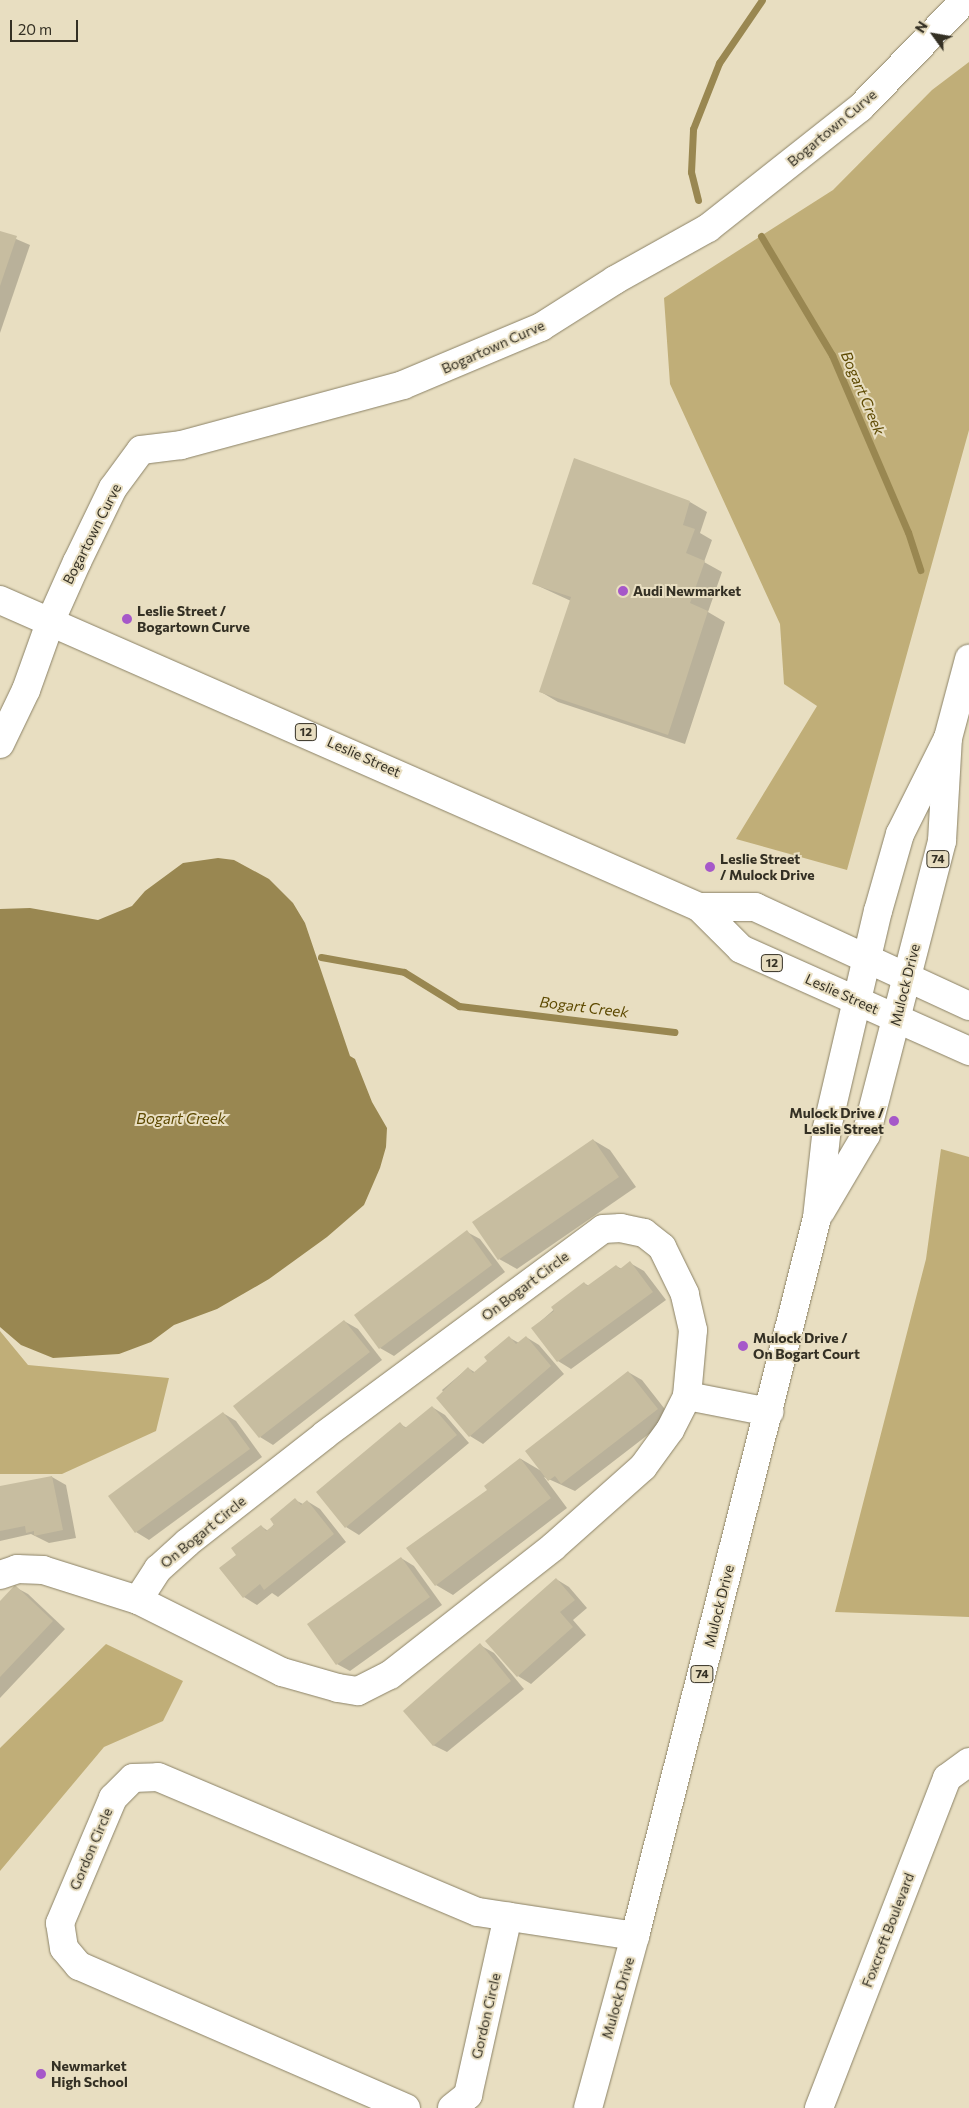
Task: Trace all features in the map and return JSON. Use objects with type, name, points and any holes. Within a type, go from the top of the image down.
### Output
[{"type":"street","name":"Bogartown Curve","points":[[0,744],[26,690],[51,620],[113,488],[141,450],[181,445],[403,386],[541,327],[615,280],[708,228],[860,108],[965,0]]},
{"type":"street","name":"Leslie Street","points":[[0,600],[51,620],[699,907],[741,948],[969,1051]]},
{"type":"street","name":"Mulock Drive","points":[[816,1218],[866,1135],[942,841],[948,738],[969,659]]},
{"type":"street","name":"Mulock Drive","points":[[588,2108],[635,1936],[816,1218],[827,1128],[900,834],[948,738]]},
{"type":"street","name":"Leslie Street","points":[[699,907],[755,907],[969,1006]]},
{"type":"street","name":"On Bogart Circle","points":[[621,1228],[644,1233],[662,1247],[672,1266],[685,1294],[693,1330],[687,1396],[670,1430],[643,1467],[546,1553],[390,1675],[358,1690],[282,1672],[138,1600],[158,1569],[187,1543],[325,1435],[603,1229],[621,1228]]},
{"type":"street","points":[[687,1396],[768,1412]]},
{"type":"street","points":[[0,1574],[17,1569],[43,1570],[138,1600]]},
{"type":"street","name":"Foxcroft Boulevard","points":[[819,2108],[947,1778],[969,1762]]},
{"type":"street","name":"Gordon Circle","points":[[406,2108],[79,1966],[64,1948],[60,1923],[113,1798],[134,1778],[158,1777],[478,1912],[635,1936]]},
{"type":"street","name":"Gordon Circle","points":[[452,2108],[468,2095],[508,1916]]},
{"type":"shaded area","points":[[969,62],[969,430],[847,870],[736,839],[817,706],[784,684],[780,624],[670,384],[664,298],[833,190],[932,90]]},
{"type":"shaded area","points":[[941,1149],[969,1157],[969,1617],[835,1612],[926,1259]]},
{"type":"shaded area","points":[[0,1331],[28,1365],[169,1378],[156,1431],[62,1474],[0,1474]]},
{"type":"shaded area","points":[[106,1644],[183,1681],[163,1721],[104,1747],[0,1871],[0,1748]]},
{"type":"water","name":"Bogart Creek","points":[[218,858],[234,860],[269,879],[293,903],[305,923],[350,1056],[355,1059],[372,1102],[387,1128],[386,1147],[380,1168],[364,1205],[327,1237],[269,1279],[217,1309],[174,1325],[151,1342],[119,1354],[53,1358],[21,1345],[0,1327],[0,909],[30,908],[98,920],[132,906],[145,891],[183,863]]},
{"type":"building","points":[[0,231],[17,236],[0,286]]},
{"type":"building","name":"Audi Newmarket","points":[[574,458],[690,501],[683,525],[695,529],[686,553],[705,561],[690,603],[708,611],[668,735],[539,692],[571,597],[532,584]]},
{"type":"building","points":[[593,1139],[619,1177],[498,1260],[472,1222]]},
{"type":"building","points":[[467,1230],[492,1265],[379,1349],[354,1315]]},
{"type":"building","points":[[630,1261],[653,1292],[557,1362],[531,1328],[554,1311],[551,1307],[584,1282],[587,1286],[616,1265],[620,1269]]},
{"type":"building","points":[[344,1320],[370,1352],[259,1438],[233,1406]]},
{"type":"building","points":[[509,1336],[516,1344],[526,1336],[551,1366],[469,1437],[436,1398],[468,1367],[473,1373],[487,1361],[484,1357]]},
{"type":"building","points":[[628,1371],[658,1409],[561,1484],[555,1476],[548,1481],[525,1451]]},
{"type":"building","points":[[432,1406],[457,1435],[345,1528],[316,1492],[400,1422],[405,1428]]},
{"type":"building","points":[[223,1412],[250,1449],[135,1533],[108,1496]]},
{"type":"building","points":[[520,1458],[551,1498],[435,1586],[406,1548],[487,1490],[484,1486]]},
{"type":"building","points":[[52,1476],[63,1530],[34,1536],[34,1531],[26,1533],[25,1526],[0,1531],[0,1486]]},
{"type":"building","points":[[295,1498],[301,1505],[307,1500],[334,1534],[264,1590],[260,1584],[243,1598],[219,1568],[236,1555],[231,1548],[261,1525],[266,1531],[274,1525],[270,1519]]},
{"type":"building","points":[[401,1557],[430,1597],[336,1665],[307,1624]]},
{"type":"building","points":[[556,1578],[575,1600],[560,1612],[573,1627],[517,1677],[485,1641]]},
{"type":"building","points":[[15,1585],[53,1621],[0,1677],[0,1601]]},
{"type":"building","points":[[480,1643],[511,1681],[433,1746],[403,1711]]},
{"type":"waterway","name":"Bogart Creek","points":[[698,200],[691,172],[693,129],[719,63],[762,0]]},
{"type":"waterway","name":"Bogart Creek","points":[[761,236],[832,355],[908,532],[920,570]]},
{"type":"waterway","name":"Bogart Creek","points":[[321,957],[404,972],[459,1006],[674,1032]]},
{"type":"place","name":"Audi Newmarket","points":[[623,591]]},
{"type":"place","name":"Leslie Street / Bogartown Curve","points":[[127,619]]},
{"type":"place","name":"Leslie Street / Mulock Drive","points":[[710,867]]},
{"type":"place","name":"Mulock Drive / Leslie Street","points":[[894,1121]]},
{"type":"place","name":"Mulock Drive / On Bogart Court","points":[[743,1346]]},
{"type":"place","name":"Newmarket High School","points":[[41,2074]]}]
